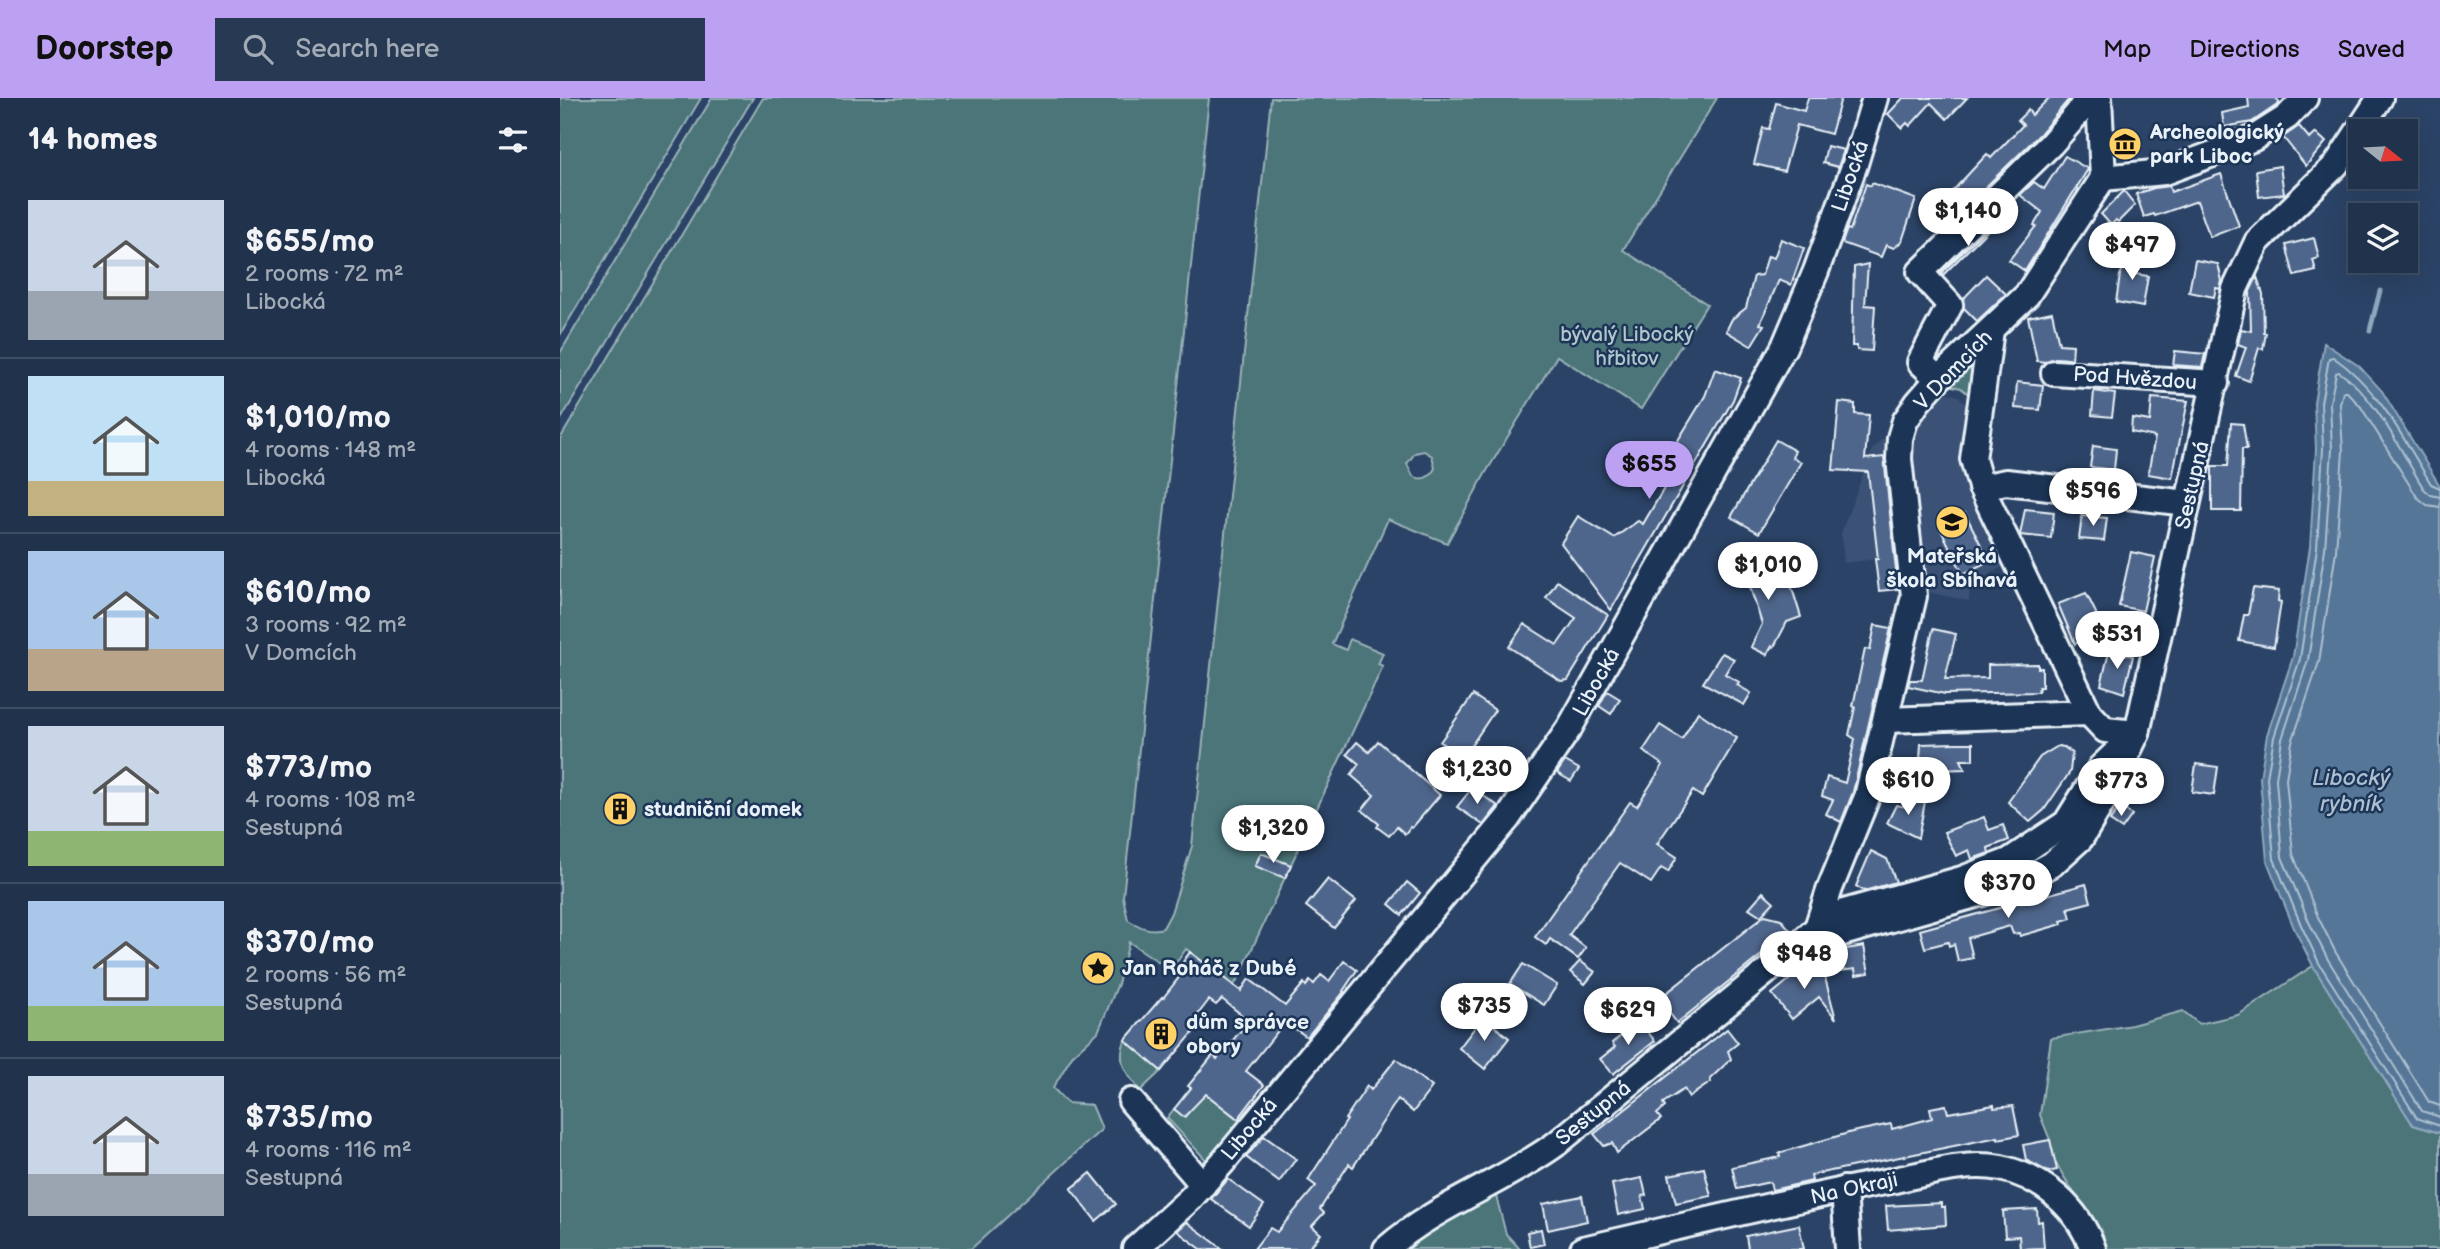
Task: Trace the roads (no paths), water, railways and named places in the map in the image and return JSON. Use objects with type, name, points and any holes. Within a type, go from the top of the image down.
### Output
[{"type":"street","name":"Libocká","points":[[1135,1249],[1203,1185],[1508,818],[1570,727],[1784,347],[1816,271],[1855,164],[1875,98]]},
{"type":"street","points":[[1938,379],[1920,362],[1950,305],[1920,272],[2051,144],[2078,113],[2087,98]]},
{"type":"street","points":[[2099,98],[2103,178],[2164,172],[2229,148],[2254,138],[2287,117],[2305,98]]},
{"type":"street","name":"Sestupná","points":[[1386,1249],[1444,1209],[1556,1144],[1817,928],[1844,912],[1962,879],[2009,861],[2066,823],[2101,767],[2137,733],[2235,289],[2257,242],[2336,165],[2380,98]]},
{"type":"street","name":"V Domcích","points":[[1817,928],[1830,888],[1867,797],[1914,596],[1899,459],[1900,438],[1905,421],[1938,379],[2027,295],[2103,178]]},
{"type":"street","points":[[1991,330],[1973,460],[1981,487],[2089,713],[2105,730],[2137,733]]},
{"type":"street","name":"Pod Hvězdou","points":[[2054,373],[2216,383]]},
{"type":"street","points":[[1981,487],[2006,482],[2187,503]]},
{"type":"street","points":[[1886,720],[2089,713]]},
{"type":"street","points":[[1131,1101],[1203,1185]]},
{"type":"street","name":"Na Okraji","points":[[1583,1249],[1844,1189],[1949,1169],[1981,1166],[2000,1168],[2034,1180],[2056,1195],[2085,1230],[2093,1249]]},
{"type":"street","points":[[1844,1189],[1848,1249]]},
{"type":"water","name":"Libocký rybník","points":[[2324,343],[2359,366],[2382,391],[2440,486],[2440,1133],[2413,1125],[2313,966],[2294,928],[2267,861],[2260,778],[2267,735],[2293,657],[2310,547],[2316,449],[2314,403]]},
{"type":"waterway","points":[[2370,330],[2380,291]]},
{"type":"place","name":"Archeologický park Liboc","points":[[2125,144]]},
{"type":"place","name":"Mateřská škola Sbíhavá","points":[[1952,522]]},
{"type":"place","name":"studniční domek","points":[[620,809]]},
{"type":"place","name":"Jan Roháč z Dubé","points":[[1098,968]]},
{"type":"place","name":"dům správce obory","points":[[1161,1034]]},
{"type":"park label","name":"bývalý Libocký hřbitov","points":[[1627,346]]}]
